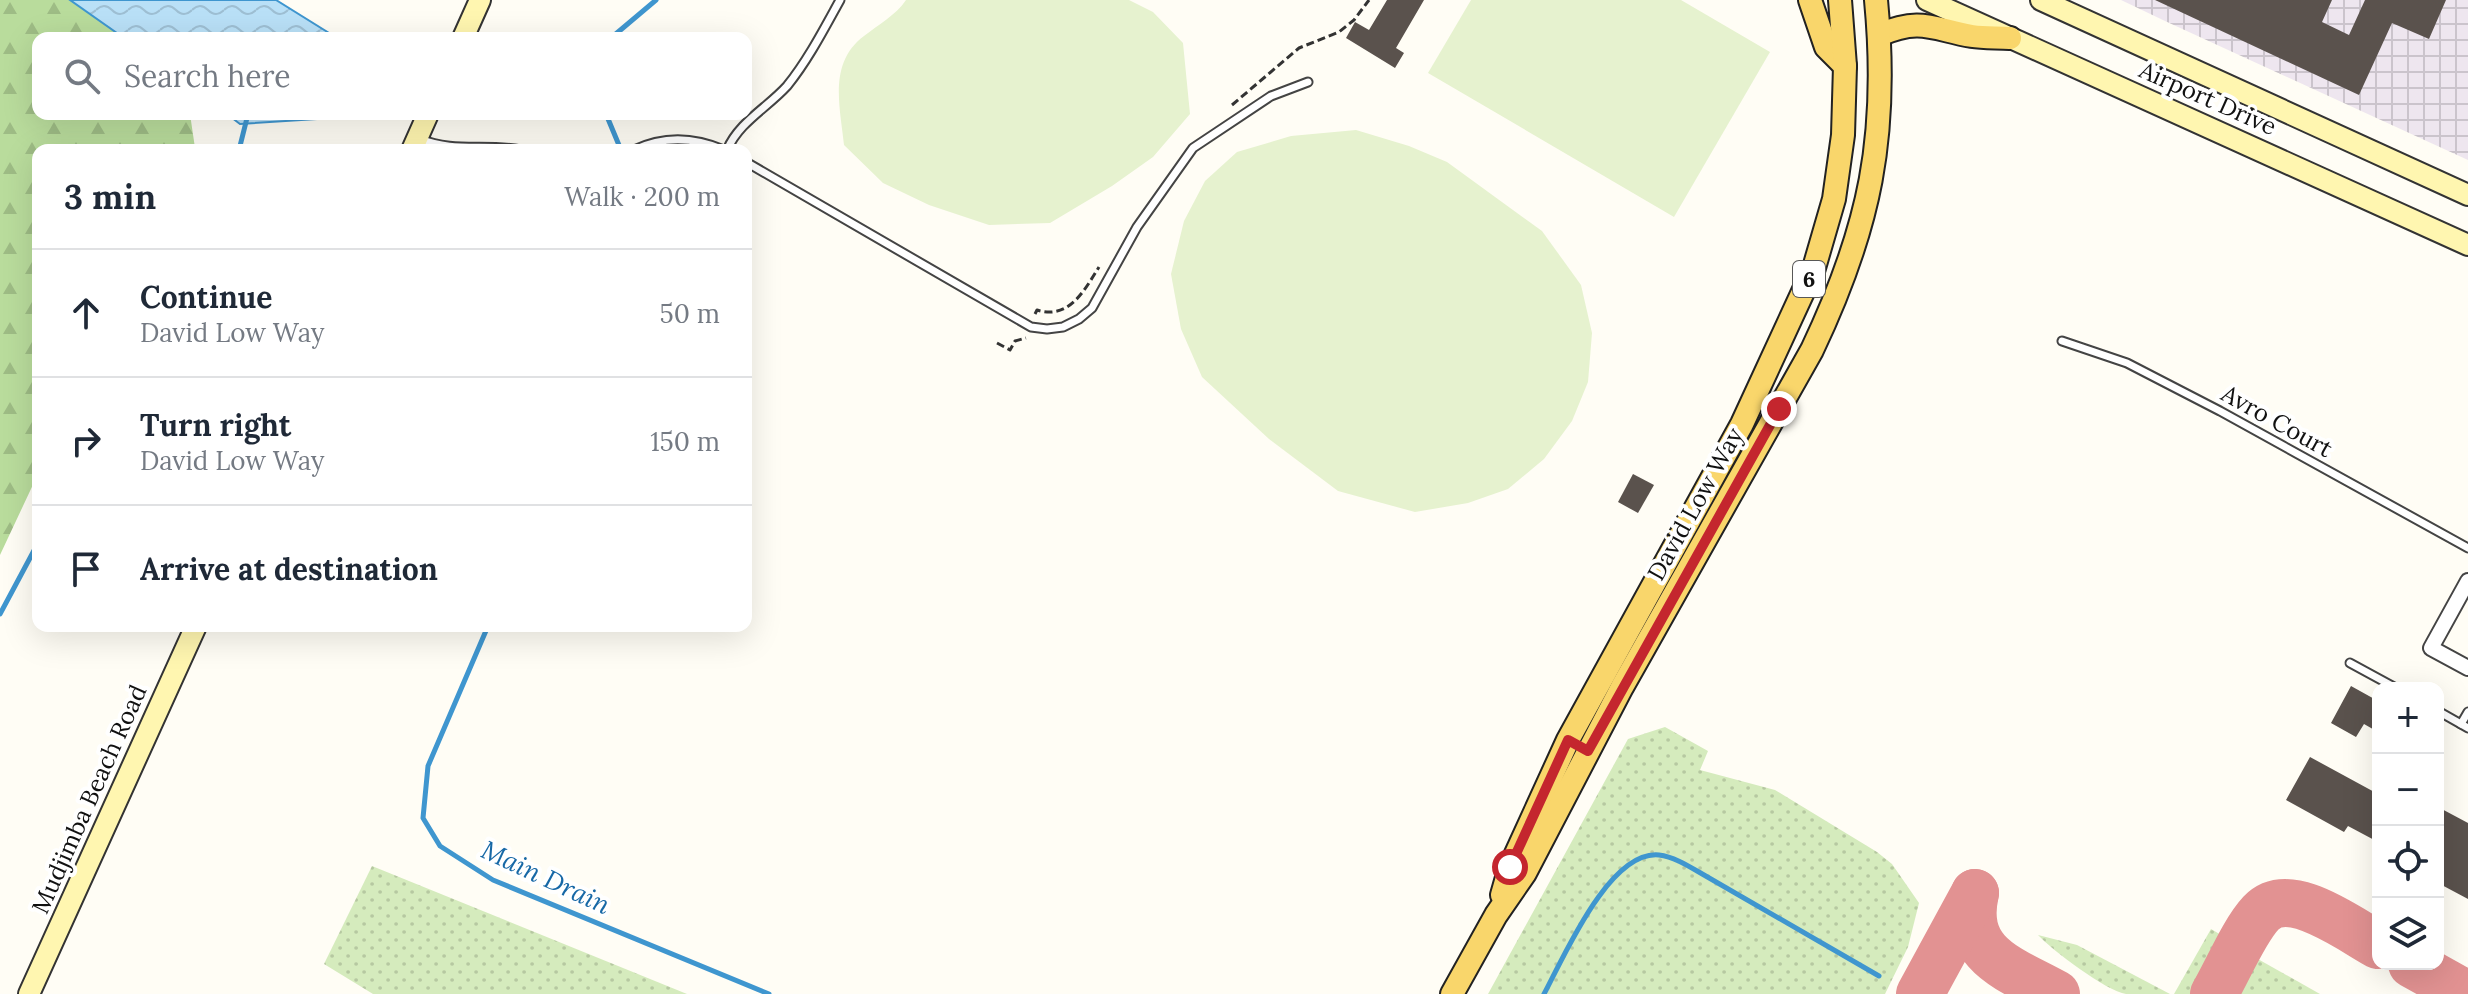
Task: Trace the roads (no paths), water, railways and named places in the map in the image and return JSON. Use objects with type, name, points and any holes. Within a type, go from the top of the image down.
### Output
[{"type":"main road","points":[[1810,0],[1826,47],[1845,66]]},
{"type":"main road","name":"David Low Way","points":[[1496,915],[1510,867],[1568,740],[1742,424],[1800,303],[1825,234],[1838,177],[1845,66],[1840,0]]},
{"type":"main road","name":"David Low Way","points":[[1452,994],[1496,915],[1525,873],[1726,499],[1812,350],[1844,279],[1868,200],[1878,149],[1879,35],[1876,0]]},
{"type":"main road","points":[[1879,35],[1911,25],[1937,26],[1973,36],[2010,38]]},
{"type":"main road","points":[[1568,740],[1588,751]]},
{"type":"street","points":[[466,32],[480,0]]},
{"type":"street","name":"Airport Drive","points":[[1927,0],[2468,245]]},
{"type":"street","name":"Airport Drive","points":[[2041,0],[2468,195]]},
{"type":"street","points":[[415,144],[425,120]]},
{"type":"street","points":[[2468,581],[2431,648],[2468,668]]},
{"type":"street","name":"Mudjimba Beach Road","points":[[29,994],[193,632]]},
{"type":"lane","points":[[752,118],[795,75],[840,0]]},
{"type":"lane","points":[[752,165],[1031,327],[1063,327],[1092,308],[1137,227],[1193,148],[1271,96],[1308,82]]},
{"type":"lane","points":[[729,144],[734,134],[750,120]]},
{"type":"lane","points":[[647,144],[679,139],[711,144]]},
{"type":"lane","name":"Avro Court","points":[[2062,341],[2127,363],[2468,548]]},
{"type":"lane","points":[[2350,663],[2385,682]]},
{"type":"lane","points":[[2444,714],[2464,726],[2468,712]]},
{"type":"water","points":[[70,0],[276,0],[327,32],[115,32]]},
{"type":"water","points":[[235,120],[302,120],[240,124]]},
{"type":"waterway","points":[[618,32],[656,0]]},
{"type":"waterway","points":[[240,144],[246,120]]},
{"type":"waterway","name":"Main Drain","points":[[608,120],[618,144]]},
{"type":"waterway","points":[[0,614],[32,554]]},
{"type":"waterway","name":"Main Drain","points":[[485,632],[428,766],[423,818],[440,846],[493,880],[769,994]]},
{"type":"waterway","points":[[1544,994],[1576,933],[1606,888],[1640,858],[1659,855],[1688,866],[1879,976]]}]
